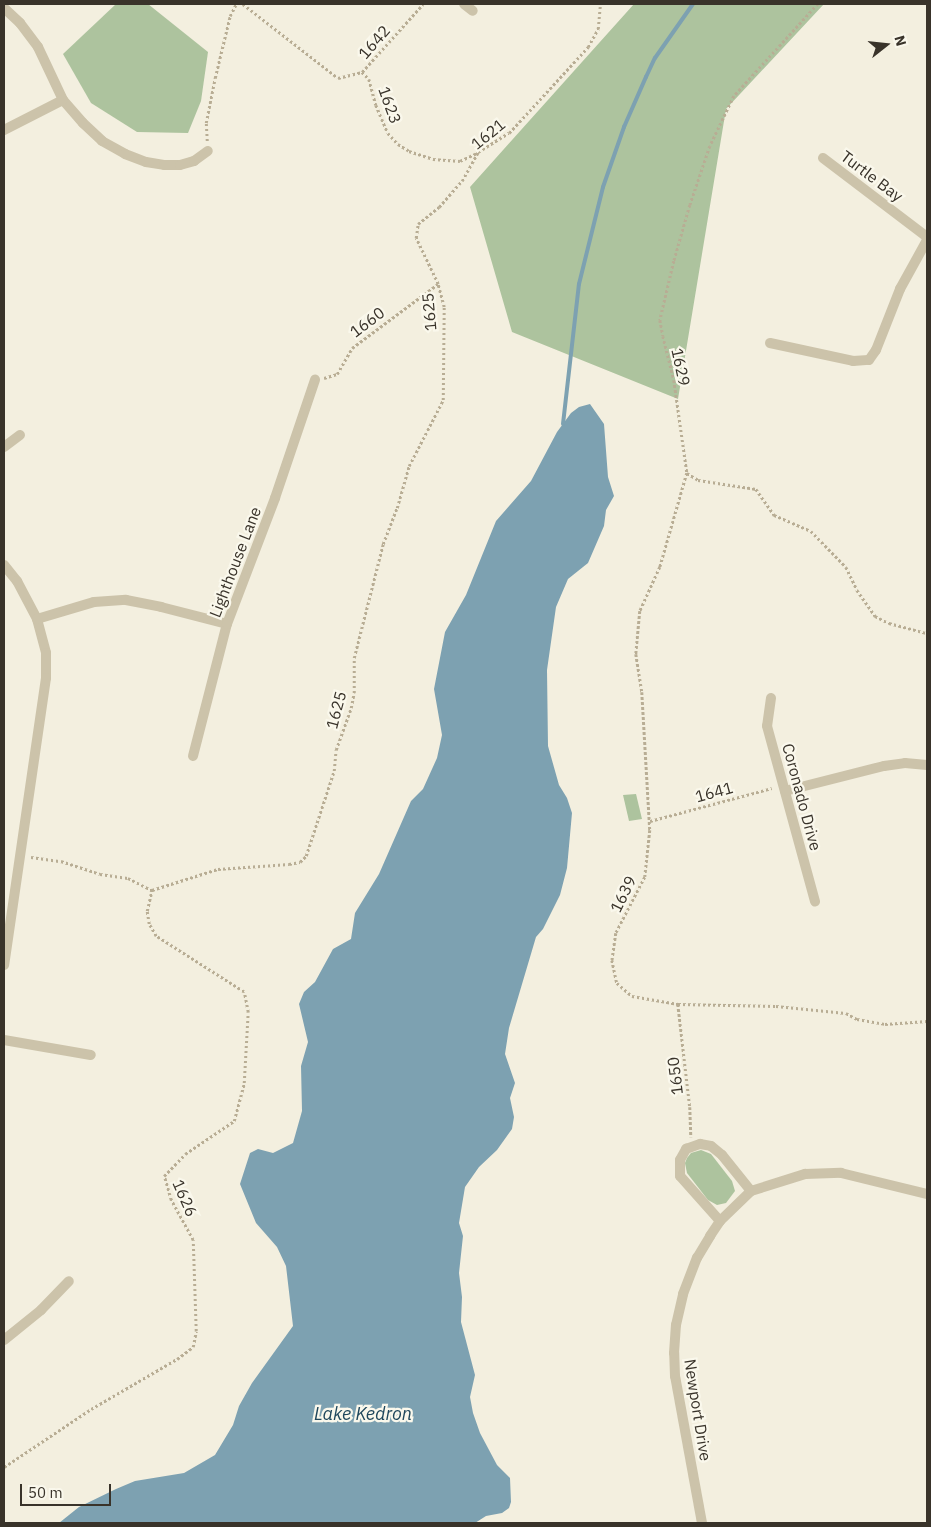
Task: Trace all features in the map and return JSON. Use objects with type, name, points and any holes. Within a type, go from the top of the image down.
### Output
[{"type":"street","points":[[464,4],[473,11]]},
{"type":"street","points":[[4,8],[20,23],[38,47],[63,100],[83,123],[102,140],[125,154],[146,162],[180,165],[194,161],[208,151]]},
{"type":"street","points":[[4,130],[63,100]]},
{"type":"street","name":"Turtle Bay","points":[[823,158],[927,238]]},
{"type":"street","points":[[770,342],[853,362],[869,360],[876,350],[900,289],[927,238]]},
{"type":"street","name":"Lighthouse Lane","points":[[193,756],[227,624],[275,498],[315,380]]},
{"type":"street","points":[[4,447],[20,434]]},
{"type":"street","points":[[4,565],[17,581],[38,619],[46,653],[46,678],[4,965]]},
{"type":"street","points":[[38,619],[94,602],[126,600],[162,607],[227,624]]},
{"type":"street","name":"Coronado Drive","points":[[771,698],[767,726],[814,902]]},
{"type":"street","points":[[784,788],[884,766],[905,763],[927,765]]},
{"type":"street","points":[[4,1040],[91,1054]]},
{"type":"street","points":[[720,1221],[680,1176],[680,1160],[686,1149],[700,1144],[712,1146],[722,1155],[751,1191]]},
{"type":"street","name":"Newport Drive","points":[[702,1523],[675,1376],[674,1353],[676,1324],[683,1294],[696,1258],[720,1221],[751,1191],[787,1178],[823,1172],[842,1173],[927,1194]]},
{"type":"street","points":[[4,1340],[41,1310],[69,1281]]},
{"type":"path","points":[[208,151],[206,123],[226,34],[236,4]]},
{"type":"path","name":"1623","points":[[243,4],[338,78],[362,72],[369,79],[376,105],[388,133],[398,144],[433,159],[460,161],[478,152]]},
{"type":"path","name":"1642","points":[[362,72],[423,4]]},
{"type":"path","name":"1621","points":[[438,284],[416,238],[418,224],[439,207],[462,181],[478,152],[509,133],[588,47],[598,29],[600,4]]},
{"type":"path","name":"1629","points":[[687,473],[674,380],[660,320],[674,261],[710,146],[734,96],[818,4]]},
{"type":"path","name":"1660","points":[[315,380],[337,374],[352,348],[438,284]]},
{"type":"path","name":"1625","points":[[152,890],[218,869],[289,864],[300,862],[306,856],[334,771],[336,750],[351,708],[354,693],[354,658],[383,544],[397,508],[409,466],[443,400],[444,308],[438,284]]},
{"type":"path","points":[[687,473],[698,480],[756,489],[774,515],[811,531],[846,566],[857,590],[875,616],[889,623],[927,633]]},
{"type":"path","name":"1639","points":[[687,473],[660,567],[640,612],[636,654],[642,692],[650,820],[645,877],[616,933],[612,960],[617,983],[632,996],[678,1004],[776,1006],[846,1013],[857,1019],[885,1024],[927,1021]]},
{"type":"path","name":"1641","points":[[650,820],[784,788]]},
{"type":"path","points":[[19,856],[61,861],[100,874],[128,878],[152,890]]},
{"type":"path","name":"1626","points":[[4,1466],[91,1409],[178,1359],[193,1346],[196,1331],[193,1240],[171,1200],[164,1176],[185,1154],[234,1122],[244,1083],[248,1012],[244,992],[156,936],[149,924],[147,911],[152,890]]},
{"type":"path","name":"1650","points":[[678,1004],[690,1107],[691,1146]]},
{"type":"green space","points":[[116,4],[148,4],[208,52],[201,101],[188,133],[137,132],[91,103],[63,54]]},
{"type":"green space","points":[[634,4],[824,4],[726,109],[678,399],[512,332],[470,187]]},
{"type":"green space","points":[[636,794],[642,819],[629,821],[623,795]]},
{"type":"green space","points":[[701,1150],[711,1154],[732,1181],[735,1191],[726,1203],[717,1205],[708,1200],[687,1173],[685,1163],[687,1158],[691,1153]]},
{"type":"water","name":"Lake Kedron","points":[[590,404],[604,424],[608,477],[614,496],[606,510],[604,526],[588,563],[568,579],[556,607],[547,670],[548,746],[559,785],[567,798],[572,813],[567,868],[560,895],[543,929],[536,937],[509,1028],[505,1054],[515,1083],[510,1098],[514,1117],[512,1129],[497,1150],[479,1167],[465,1187],[459,1223],[463,1236],[459,1273],[462,1297],[461,1322],[475,1375],[470,1397],[480,1433],[497,1465],[510,1478],[511,1502],[509,1508],[502,1513],[486,1516],[475,1523],[59,1523],[79,1507],[116,1489],[135,1481],[184,1473],[215,1455],[233,1425],[239,1406],[252,1383],[293,1326],[286,1266],[277,1247],[256,1223],[240,1184],[250,1153],[258,1149],[273,1153],[293,1143],[302,1111],[301,1066],[308,1042],[299,1004],[304,992],[315,982],[333,949],[351,939],[355,913],[379,874],[411,801],[423,789],[437,758],[442,735],[434,689],[445,632],[466,595],[496,521],[531,481],[557,432],[571,413],[579,407]]},
{"type":"waterway","points":[[563,424],[579,284],[603,187],[624,127],[655,58],[693,4]]}]
